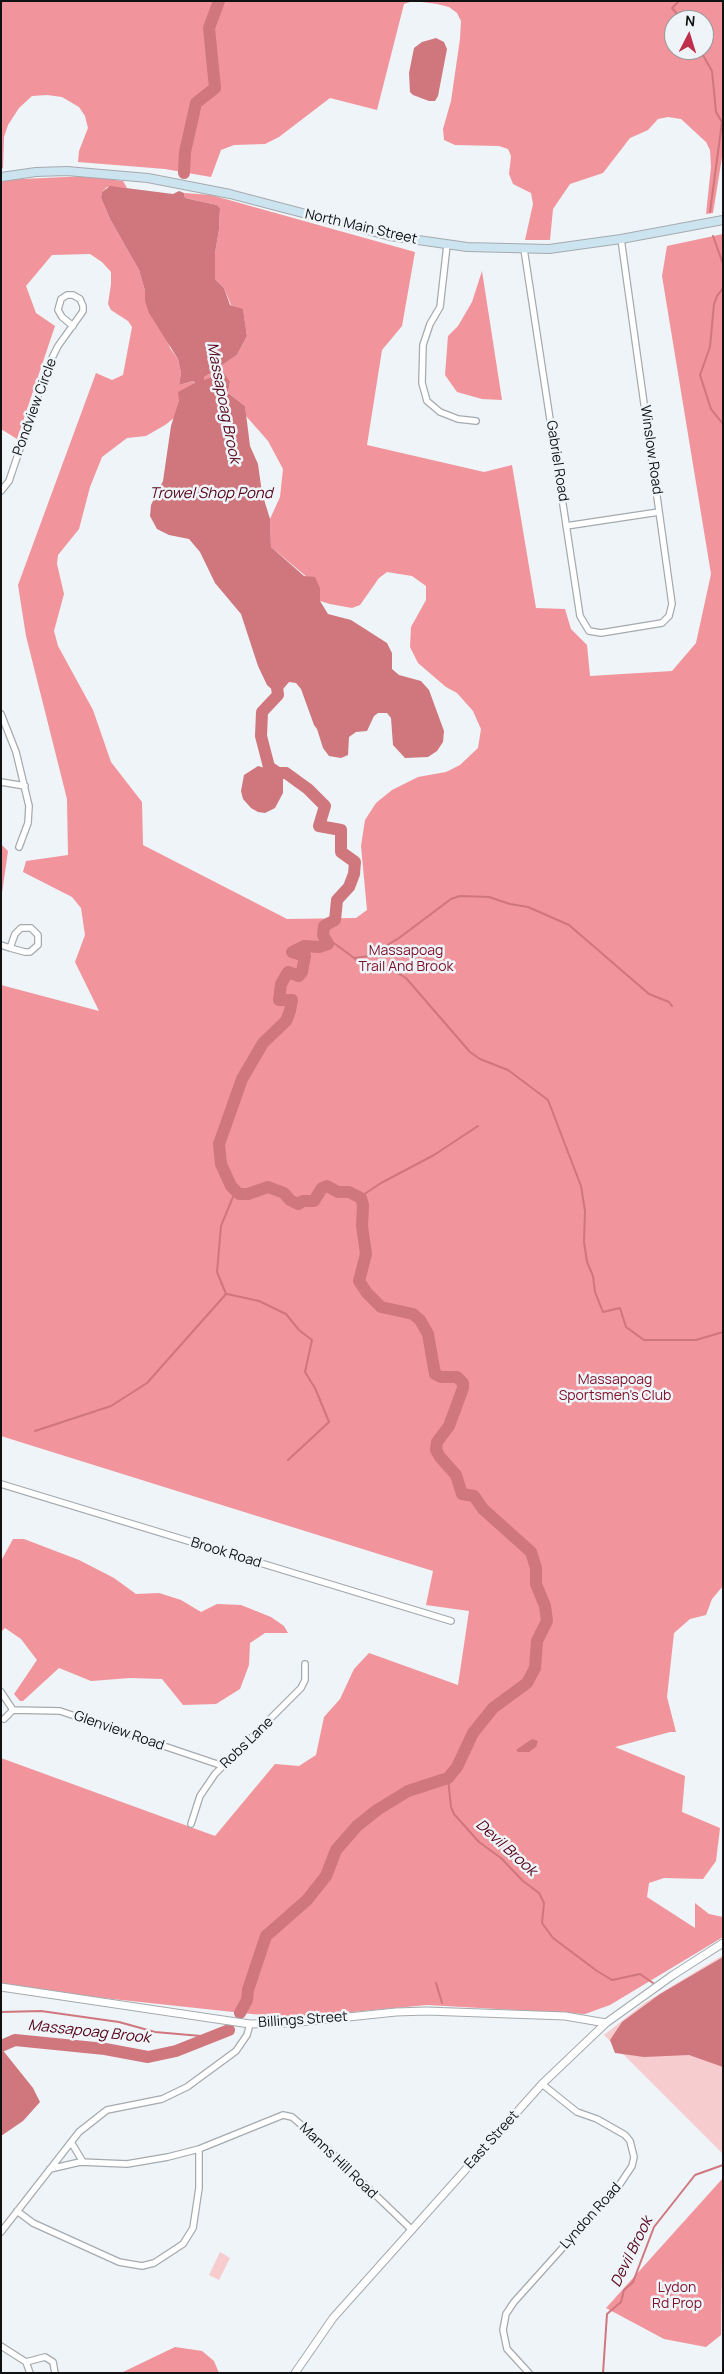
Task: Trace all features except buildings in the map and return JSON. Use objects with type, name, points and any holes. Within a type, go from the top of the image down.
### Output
[{"type":"main road","name":"North Main Street","points":[[1,178],[36,172],[67,171],[148,178],[230,194],[390,236],[447,245],[549,249],[621,239],[723,220]]},
{"type":"street","name":"Winslow Road","points":[[621,239],[672,610],[662,623],[629,629]]},
{"type":"street","points":[[447,245],[440,307],[430,324],[423,345],[422,383],[427,401],[440,412],[458,419],[476,421]]},
{"type":"street","name":"Gabriel Road","points":[[524,249],[580,616],[585,627],[594,633],[629,629]]},
{"type":"street","name":"Pondview Circle","points":[[1,491],[9,481],[48,366],[82,314],[83,306],[78,297],[70,295],[60,299],[58,310],[62,317],[73,326]]},
{"type":"street","points":[[566,526],[659,512]]},
{"type":"street","points":[[1,714],[16,752],[25,786],[29,814],[19,847]]},
{"type":"street","points":[[1,782],[25,786]]},
{"type":"street","points":[[1,946],[25,952],[33,951],[39,943],[37,932],[28,927],[21,928],[15,934],[10,948]]},
{"type":"street","name":"Brook Road","points":[[1,1484],[451,1621]]},
{"type":"street","name":"Robs Lane","points":[[191,1824],[200,1796],[223,1766],[301,1688],[305,1680],[305,1664]]},
{"type":"street","points":[[1,1692],[13,1710],[4,1719]]},
{"type":"street","name":"Glenview Road","points":[[13,1710],[60,1711],[223,1766]]},
{"type":"street","name":"East Street","points":[[295,2373],[333,2318],[542,2084],[606,2023],[673,1975],[723,1943]]},
{"type":"street","name":"Billings Street","points":[[1,1987],[250,2024],[291,2024],[396,2012],[426,2011],[565,2016],[606,2023]]},
{"type":"street","points":[[1,2232],[79,2132],[107,2110],[162,2099],[187,2087],[236,2051],[246,2035],[250,2024]]},
{"type":"street","name":"Lyndon Road","points":[[529,2373],[508,2350],[503,2330],[506,2314],[514,2302],[624,2179],[632,2166],[634,2157],[630,2141],[625,2134],[597,2119],[578,2112],[542,2084]]},
{"type":"street","name":"Manns Hill Road","points":[[50,2169],[83,2162],[127,2164],[199,2149],[283,2115],[292,2117],[412,2230]]},
{"type":"street","points":[[71,2142],[83,2162]]},
{"type":"street","points":[[17,2211],[33,2223],[119,2262],[142,2266],[154,2263],[183,2244],[193,2228],[199,2188],[199,2149]]},
{"type":"street","points":[[1,2346],[26,2362],[30,2373]]},
{"type":"street","points":[[26,2362],[45,2357],[53,2362],[55,2373]]},
{"type":"shaded area","points":[[723,1955],[723,2154],[604,2035],[646,2002]]},
{"type":"shaded area","points":[[220,2252],[230,2258],[219,2280],[209,2275]]},
{"type":"green space","points":[[1,1],[413,1],[404,4],[377,110],[330,98],[279,137],[265,144],[234,145],[221,150],[211,177],[165,169],[78,162],[79,151],[88,128],[85,116],[79,107],[62,97],[47,95],[32,96],[19,108],[8,125],[4,137],[3,168],[1,169]]},
{"type":"green space","points":[[414,1],[723,1],[723,151],[713,213],[706,214],[711,167],[710,150],[706,142],[681,119],[668,117],[658,119],[648,130],[630,138],[603,173],[570,184],[553,209],[550,240],[525,240],[533,204],[531,193],[513,184],[509,174],[511,156],[508,149],[499,146],[455,145],[444,140],[443,129],[451,101],[461,21],[457,13],[449,7]]},
{"type":"green space","name":"Massapoag Trail And Brook","points":[[87,176],[123,181],[127,188],[107,187],[102,192],[101,198],[110,219],[139,270],[145,291],[145,301],[153,319],[165,334],[170,348],[178,359],[181,373],[179,385],[193,381],[195,384],[179,400],[174,418],[146,436],[127,438],[102,457],[90,487],[79,529],[58,555],[57,564],[64,594],[54,631],[58,646],[93,710],[111,762],[142,802],[143,845],[287,919],[356,918],[367,910],[361,846],[365,820],[376,803],[392,790],[418,777],[446,772],[460,765],[478,748],[481,729],[473,711],[457,693],[446,687],[418,663],[410,647],[411,627],[426,600],[426,586],[412,576],[387,572],[379,578],[360,605],[352,608],[330,604],[320,601],[320,588],[271,547],[270,519],[280,497],[283,469],[268,441],[246,416],[245,406],[228,393],[230,382],[204,380],[203,377],[237,355],[247,336],[243,310],[231,305],[224,288],[215,279],[215,253],[220,208],[217,205],[185,198],[184,193],[211,195],[415,252],[402,326],[382,350],[367,445],[484,472],[512,465],[536,608],[565,609],[571,629],[587,645],[590,676],[672,671],[696,643],[711,574],[662,276],[667,246],[723,234],[723,1586],[712,1599],[706,1615],[690,1619],[674,1633],[667,1697],[676,1732],[615,1747],[685,1776],[682,1812],[720,1828],[716,1861],[703,1879],[664,1878],[649,1883],[647,1897],[695,1928],[695,1903],[709,1914],[723,1917],[723,1937],[610,2005],[585,2014],[427,2005],[289,2018],[1,1987],[1,1758],[215,1836],[275,1764],[299,1766],[316,1755],[324,1717],[340,1699],[354,1669],[369,1653],[458,1685],[469,1611],[426,1605],[433,1571],[1,1436],[1,985],[99,1011],[75,962],[85,935],[81,908],[72,897],[23,872],[26,861],[68,855],[67,799],[26,636],[18,585],[96,373],[112,380],[123,375],[132,327],[128,321],[111,310],[108,304],[111,272],[102,262],[90,254],[52,255],[26,286],[36,313],[55,326],[17,439],[1,429],[1,180]]},
{"type":"green space","points":[[482,271],[502,400],[482,399],[457,392],[445,375],[448,336],[458,326],[472,302]]},
{"type":"green space","points":[[1,844],[8,851],[1,900]]},
{"type":"green space","points":[[13,1539],[24,1539],[79,1560],[114,1578],[136,1594],[159,1593],[181,1600],[201,1612],[217,1604],[241,1605],[271,1617],[284,1626],[288,1633],[265,1633],[250,1643],[249,1665],[240,1689],[216,1704],[183,1705],[162,1679],[130,1678],[91,1681],[59,1668],[23,1701],[20,1701],[14,1694],[37,1660],[21,1639],[5,1628],[1,1632],[1,1561]]},
{"type":"green space","name":"Lydon Rd Prop","points":[[723,2178],[721,2335],[706,2347],[664,2339],[606,2308]]},
{"type":"green space","points":[[175,2347],[202,2351],[214,2361],[219,2373],[121,2373]]},
{"type":"water","points":[[436,38],[444,42],[447,49],[438,96],[435,101],[429,101],[410,92],[409,73],[414,48],[422,42]]},
{"type":"water","name":"Trowel Shop Pond","points":[[110,186],[173,194],[179,191],[184,193],[185,198],[217,205],[220,208],[215,253],[215,279],[224,288],[230,305],[243,309],[247,336],[237,355],[204,377],[204,380],[224,373],[230,382],[228,393],[245,406],[250,446],[258,464],[262,493],[270,519],[271,547],[304,576],[315,577],[320,588],[320,601],[328,614],[351,620],[387,643],[392,653],[392,669],[399,675],[421,681],[429,690],[444,731],[443,742],[437,751],[428,757],[405,758],[393,745],[391,718],[387,713],[378,713],[374,716],[367,731],[356,732],[349,737],[348,755],[341,758],[329,756],[323,748],[301,689],[296,683],[289,682],[278,695],[267,685],[258,666],[241,614],[215,583],[200,552],[189,539],[169,535],[157,529],[150,516],[151,505],[163,481],[171,426],[179,400],[178,392],[195,383],[193,381],[179,385],[181,373],[178,359],[149,313],[139,270],[110,219],[101,198],[102,192]]},
{"type":"water","points":[[258,766],[275,771],[283,779],[283,793],[275,808],[265,813],[251,808],[243,799],[241,791],[244,775]]},
{"type":"water","points":[[532,1739],[538,1741],[536,1747],[529,1752],[518,1752],[516,1750]]},
{"type":"water","points":[[723,1957],[723,2067],[689,2055],[644,2057],[615,2053],[610,2040],[622,2022],[660,1994]]},
{"type":"water","points":[[1,2048],[33,2088],[40,2102],[23,2121],[1,2136]]},
{"type":"waterway","name":"Massapoag Brook","points":[[184,173],[185,152],[196,103],[215,88],[209,28],[219,1]]},
{"type":"waterway","points":[[674,10],[672,8],[679,1]]},
{"type":"waterway","points":[[706,60],[712,71],[716,112],[722,122],[710,212]]},
{"type":"waterway","points":[[713,236],[723,264]]},
{"type":"waterway","points":[[723,288],[714,304],[710,347],[700,375],[711,409],[723,424]]},
{"type":"waterway","name":"Massapoag Brook","points":[[240,2013],[247,2000],[248,1990],[266,1936],[307,1900],[326,1876],[336,1850],[357,1826],[377,1810],[408,1791],[448,1778],[457,1767],[473,1733],[493,1708],[527,1683],[535,1668],[537,1641],[547,1621],[545,1606],[536,1584],[536,1568],[531,1552],[483,1509],[474,1496],[462,1494],[456,1475],[436,1450],[437,1442],[449,1426],[463,1388],[463,1383],[457,1377],[441,1377],[435,1374],[428,1334],[420,1320],[413,1314],[381,1307],[367,1293],[359,1281],[366,1254],[361,1198],[349,1192],[338,1192],[327,1186],[322,1188],[314,1201],[303,1201],[298,1204],[290,1200],[284,1193],[268,1187],[248,1194],[239,1194],[231,1186],[221,1164],[219,1144],[242,1079],[263,1043],[286,1021],[290,1011],[292,1000],[279,1000],[281,984],[288,972],[299,976],[302,972],[305,956],[292,952],[304,946],[319,947],[328,944],[323,935],[324,926],[335,920],[337,900],[349,887],[354,874],[355,862],[341,852],[341,830],[319,826],[325,806],[308,789],[286,773],[278,773],[269,767],[261,736],[262,712],[278,695],[276,679]]},
{"type":"waterway","points":[[323,935],[354,958],[369,956],[399,938],[451,899],[460,896],[489,897],[510,904],[528,907],[569,925],[649,994],[669,1002],[672,1006]]},
{"type":"waterway","points":[[354,958],[366,968],[392,970],[406,978],[470,1052],[480,1059],[508,1070],[548,1100],[581,1186],[585,1211],[584,1242],[587,1262],[593,1276],[595,1292],[603,1312],[620,1308],[626,1327],[644,1340],[696,1340],[723,1332]]},
{"type":"waterway","points":[[360,1197],[381,1183],[434,1155],[478,1126]]},
{"type":"waterway","points":[[35,1431],[111,1406],[147,1383],[226,1294],[217,1272],[221,1226],[235,1192]]},
{"type":"waterway","points":[[227,1294],[259,1301],[286,1314],[299,1330],[312,1340],[305,1372],[315,1388],[329,1422],[288,1460]]},
{"type":"waterway","name":"Devil Brook","points":[[448,1778],[451,1807],[454,1814],[479,1842],[501,1858],[523,1881],[539,1893],[544,1903],[542,1923],[553,1938],[612,1980],[640,1974],[653,1983]]},
{"type":"waterway","points":[[436,1983],[442,2003]]},
{"type":"waterway","points":[[1,2012],[41,2011],[119,2022],[155,2032],[201,2036],[209,2039]]},
{"type":"waterway","name":"Massapoag Brook","points":[[1,2046],[15,2040],[105,2049],[148,2057],[176,2051],[229,2030]]},
{"type":"waterway","name":"Devil Brook","points":[[603,2373],[607,2314],[621,2302],[624,2290],[633,2282],[654,2227],[695,2175],[723,2165]]},
{"type":"park label","name":"Massapoag Sportsmen's Club","points":[[615,1388]]}]
